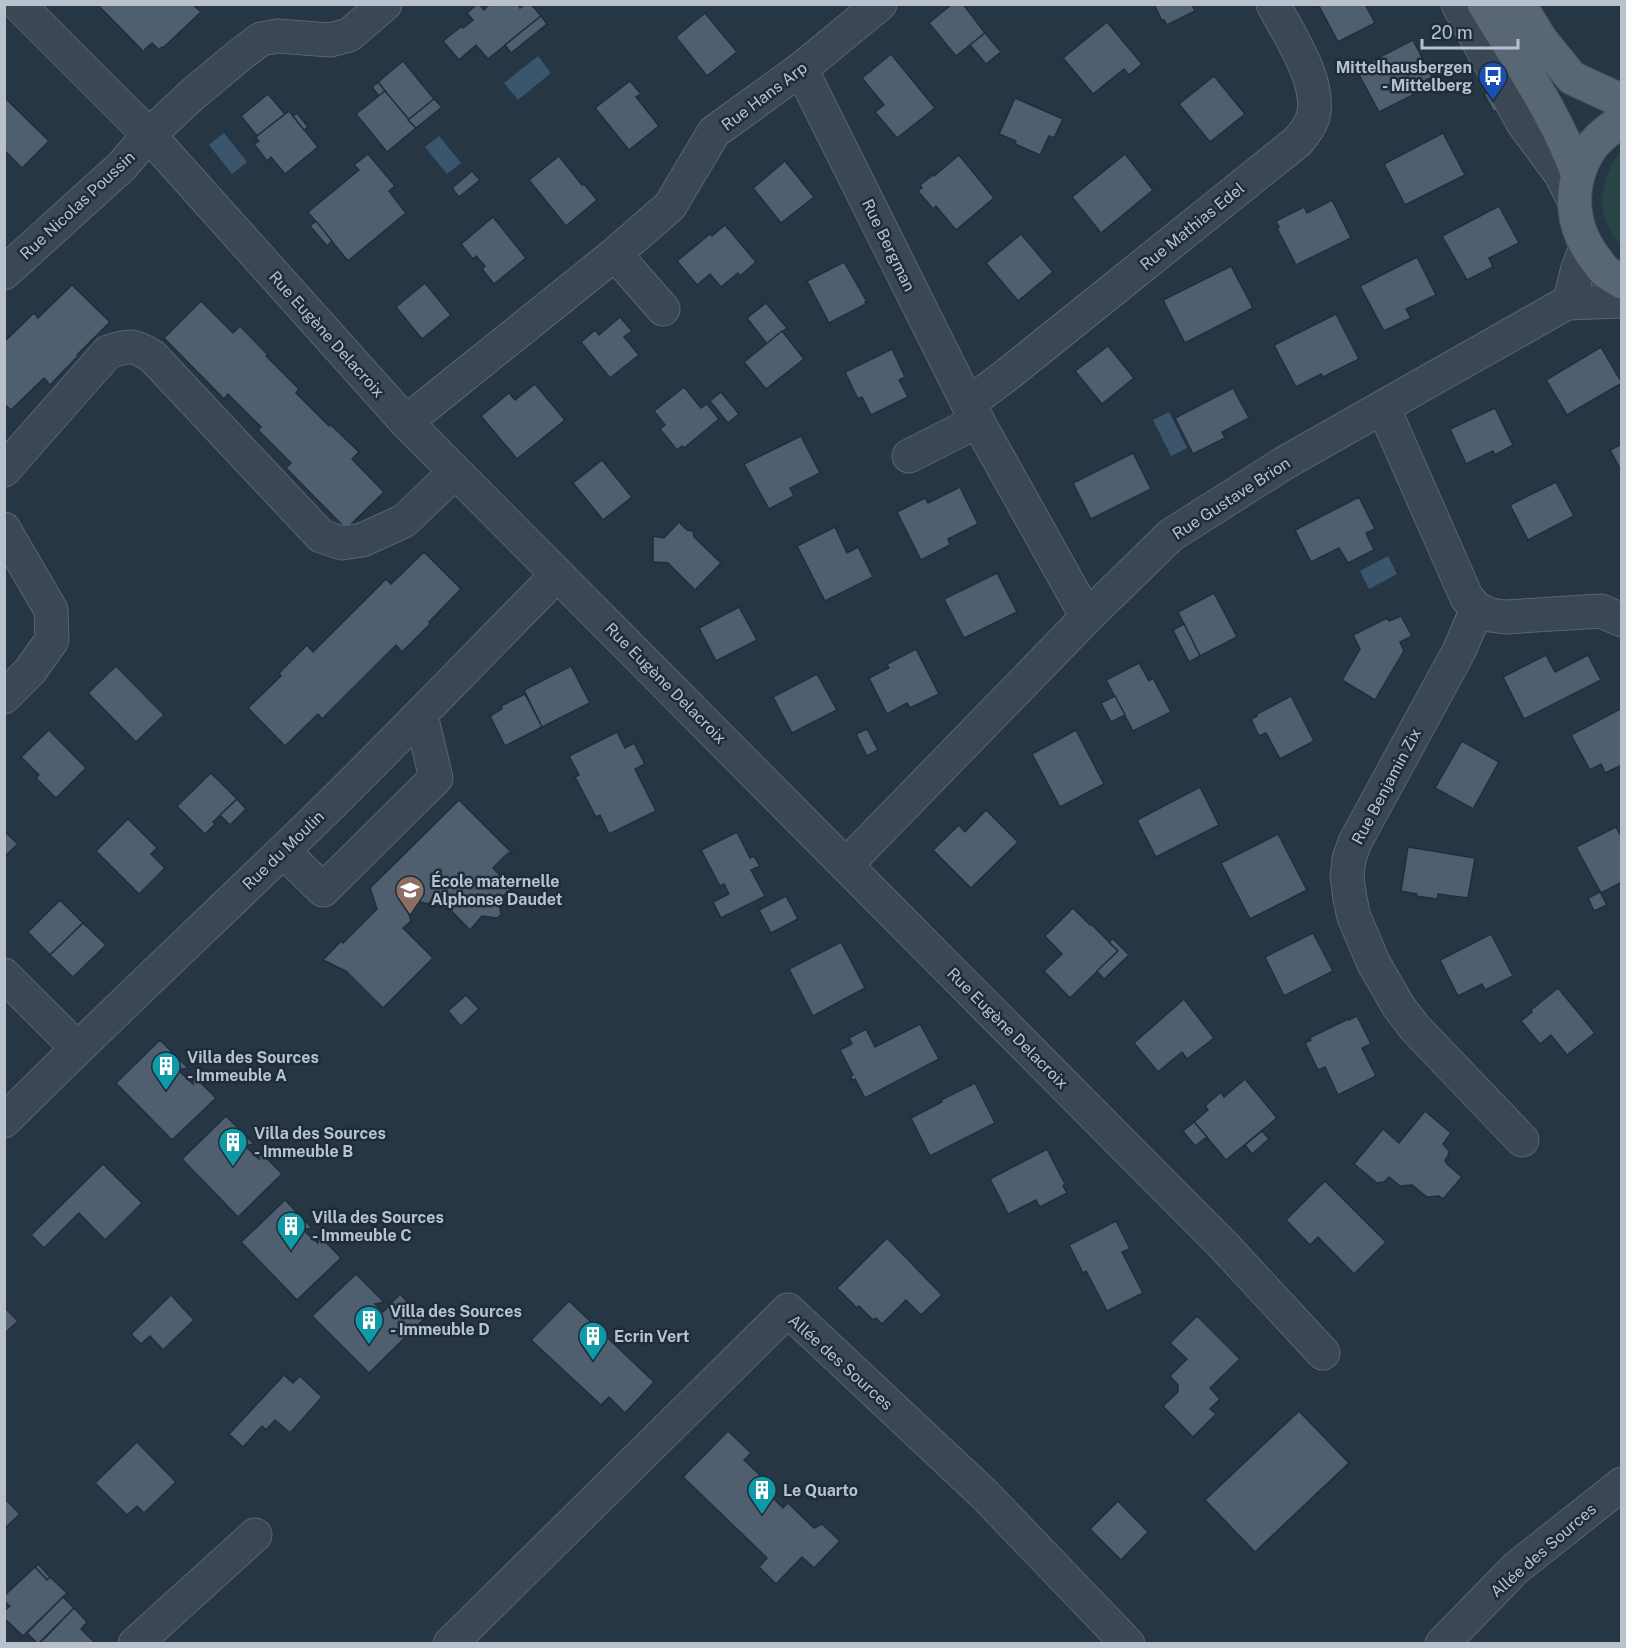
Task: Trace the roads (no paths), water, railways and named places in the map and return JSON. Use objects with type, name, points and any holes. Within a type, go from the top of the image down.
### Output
[{"type":"main road","points":[[1484,4],[1546,105],[1569,150],[1576,187],[1577,225],[1586,248],[1605,271],[1622,282]]},
{"type":"main road","points":[[1519,4],[1541,40],[1572,78],[1622,101]]},
{"type":"main road","points":[[1576,187],[1589,151],[1605,131],[1622,121]]},
{"type":"street","name":"Rue Eugène Delacroix","points":[[18,4],[149,135],[406,422],[1226,1247],[1323,1353]]},
{"type":"street","name":"Rue Nicolas Poussin","points":[[4,273],[121,167],[149,135],[193,94],[261,39],[278,36],[330,40],[349,34],[385,4]]},
{"type":"street","name":"Rue Hans Arp","points":[[406,422],[615,254],[670,206],[714,132],[801,69],[880,4]]},
{"type":"street","name":"Rue Mathias Edel","points":[[973,412],[1008,374],[1298,141],[1305,132],[1312,119],[1314,90],[1308,71],[1273,4]]},
{"type":"street","points":[[1458,4],[1523,123],[1560,174],[1576,187]]},
{"type":"street","name":"Rue Bergman","points":[[801,69],[973,412],[1087,617]]},
{"type":"street","points":[[1569,303],[1586,248]]},
{"type":"street","points":[[615,254],[663,309]]},
{"type":"street","name":"Rue Gustave Brion","points":[[846,865],[1087,617],[1171,535],[1286,462],[1549,312],[1569,303],[1620,301],[1622,299]]},
{"type":"street","points":[[4,470],[108,352],[125,346],[140,348],[153,357],[321,536],[342,543],[362,540],[404,521],[455,472]]},
{"type":"street","points":[[1383,407],[1467,598],[1477,609],[1490,615],[1504,617],[1601,611],[1622,620]]},
{"type":"street","points":[[909,456],[973,412]]},
{"type":"street","points":[[4,529],[51,610],[52,640],[30,671],[4,697]]},
{"type":"street","name":"Rue du Moulin","points":[[4,1121],[421,715],[557,575]]},
{"type":"street","name":"Rue Benjamin Zix","points":[[1477,609],[1459,651],[1354,842],[1347,876],[1354,917],[1374,964],[1399,1007],[1415,1028],[1522,1140]]},
{"type":"street","points":[[283,851],[323,890],[436,778],[421,715]]},
{"type":"street","points":[[4,975],[77,1048]]},
{"type":"street","name":"Allée des Sources","points":[[450,1644],[788,1311],[984,1494],[1128,1644]]},
{"type":"street","name":"Allée des Sources","points":[[1442,1644],[1516,1568],[1622,1484]]},
{"type":"street","points":[[135,1644],[255,1535]]},
{"type":"water","points":[[538,56],[551,73],[518,100],[504,83]]},
{"type":"water","points":[[224,133],[247,162],[232,174],[209,145]]},
{"type":"water","points":[[439,136],[461,163],[447,174],[425,147]]},
{"type":"water","points":[[1169,412],[1187,448],[1171,456],[1153,420]]},
{"type":"water","points":[[1388,556],[1397,574],[1369,589],[1360,571]]},
{"type":"place","name":"Mittelhausbergen - Mittelberg","points":[[1493,102]]},
{"type":"place","name":"École maternelle Alphonse Daudet","points":[[410,916]]},
{"type":"place","name":"Villa des Sources - Immeuble A","points":[[166,1092]]},
{"type":"place","name":"Villa des Sources - Immeuble B","points":[[233,1168]]},
{"type":"place","name":"Villa des Sources - Immeuble C","points":[[291,1252]]},
{"type":"place","name":"Villa des Sources - Immeuble D","points":[[369,1346]]},
{"type":"place","name":"Ecrin Vert","points":[[593,1362]]},
{"type":"place","name":"Le Quarto","points":[[762,1516]]}]
